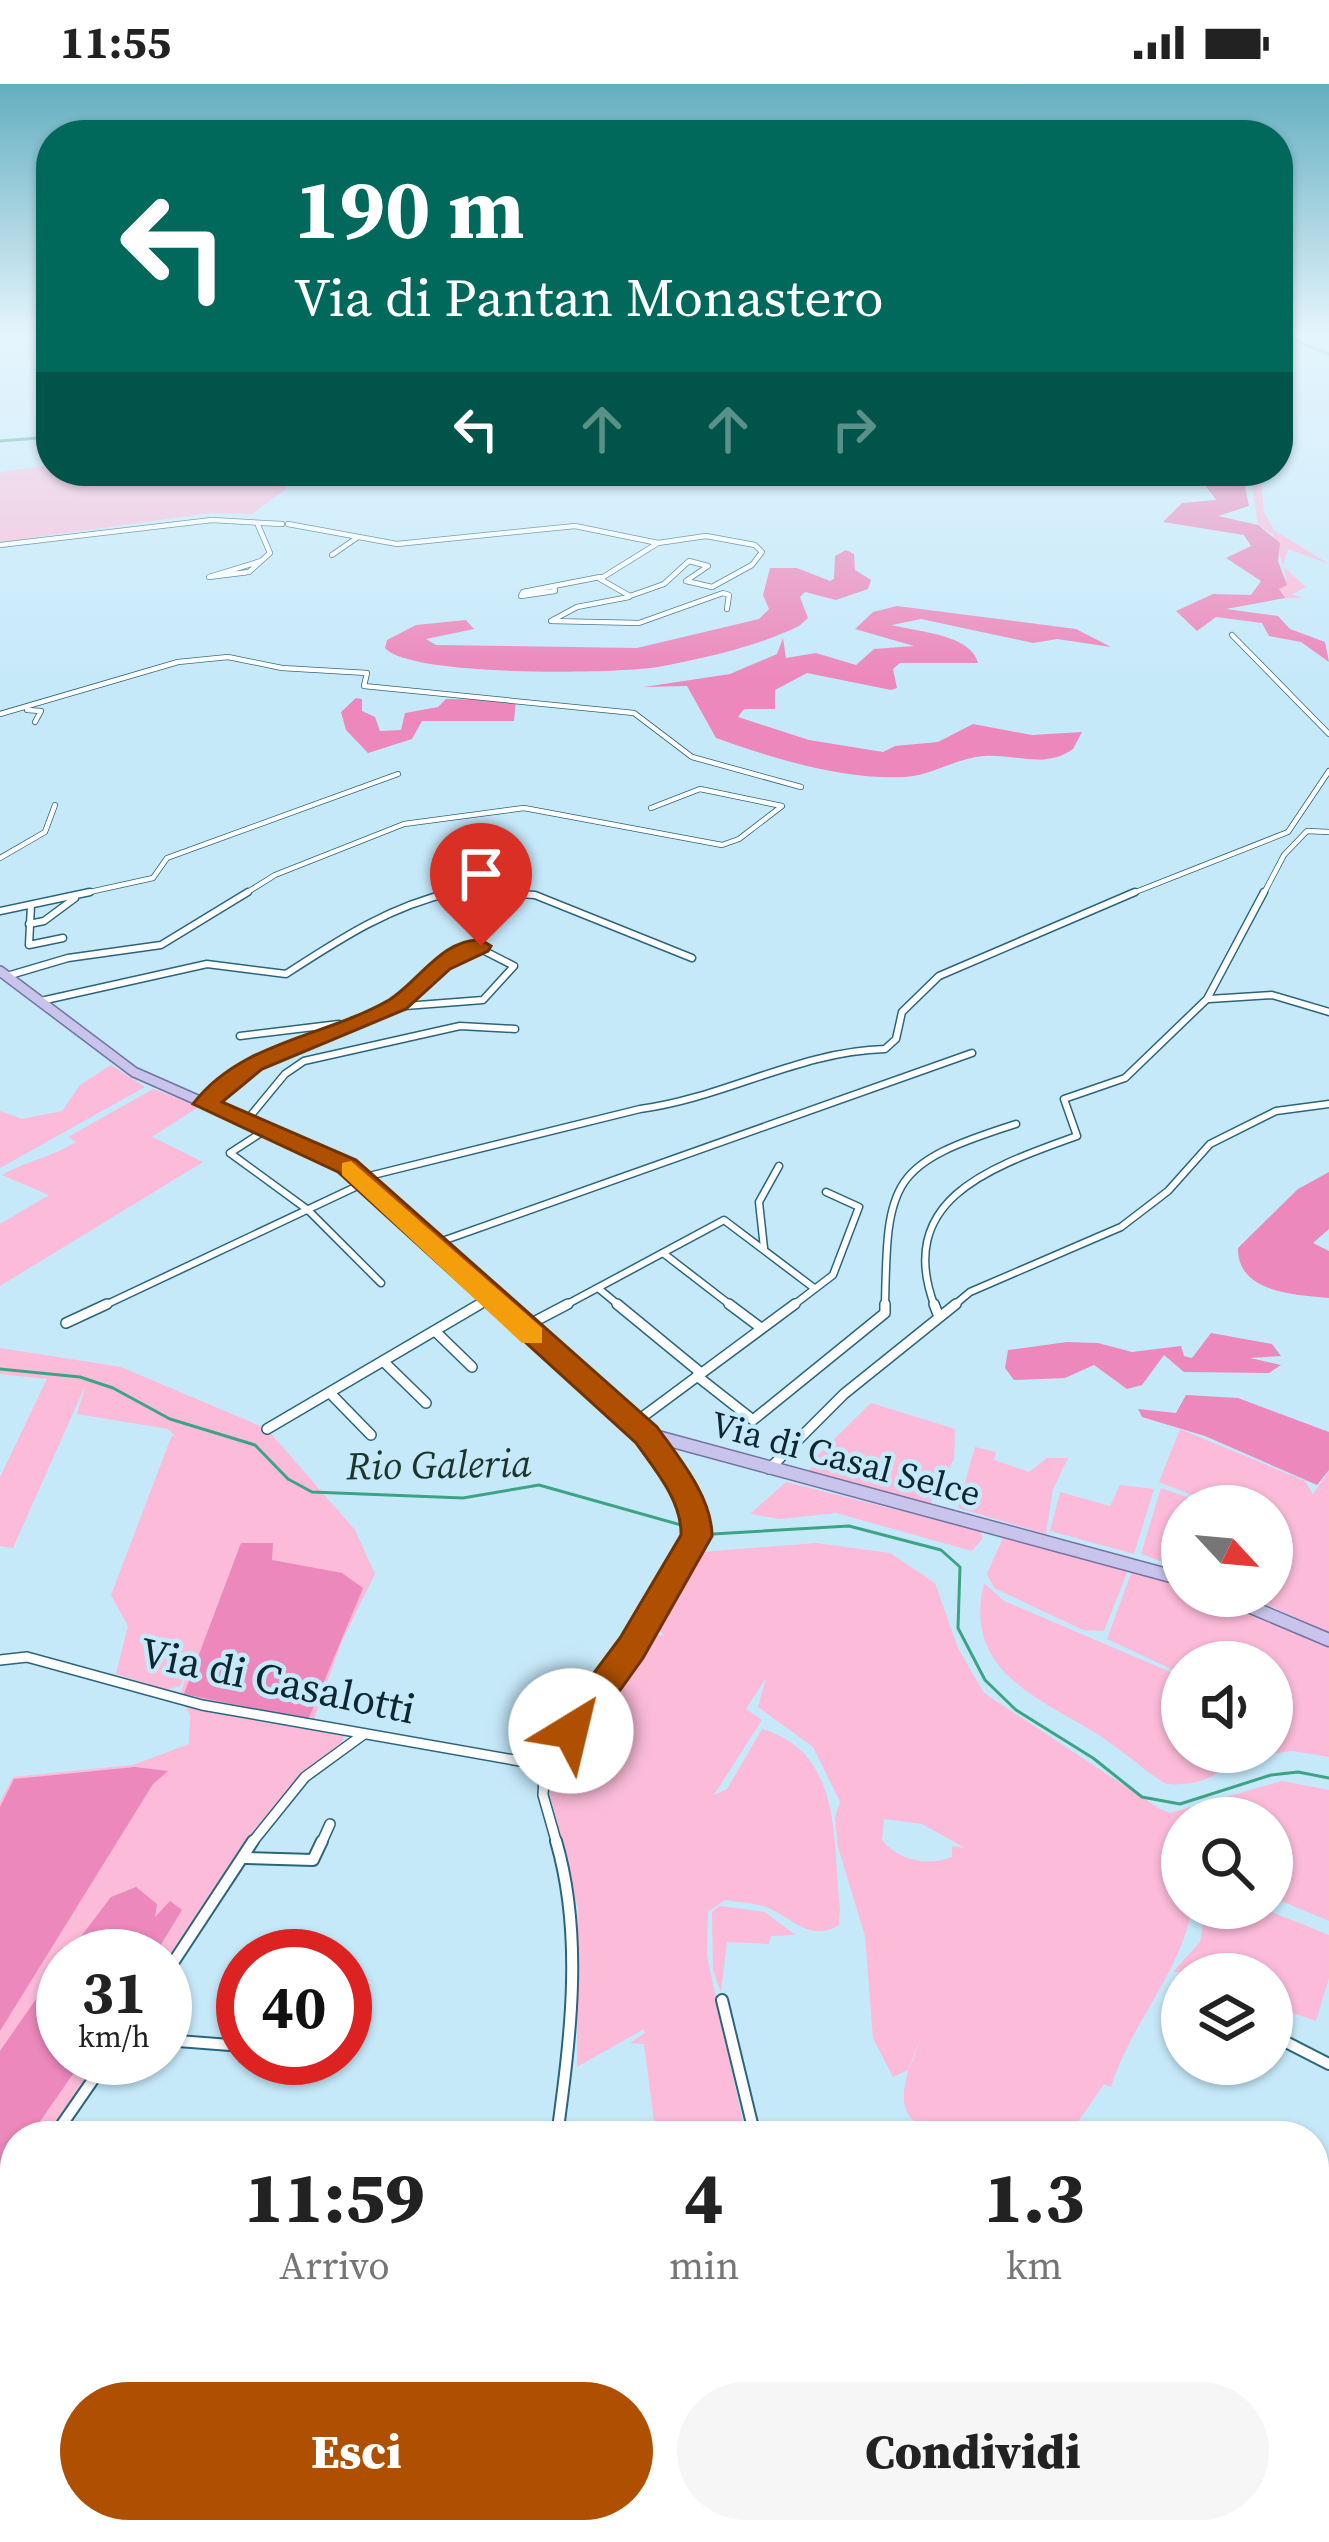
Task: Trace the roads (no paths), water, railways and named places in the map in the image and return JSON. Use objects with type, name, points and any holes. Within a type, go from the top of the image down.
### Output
[{"type":"main road","name":"Via di Casal Selce","points":[[3,974],[127,1068],[332,1157],[647,1435],[1161,1574]]},
{"type":"main road","points":[[1275,1617],[1329,1640]]},
{"type":"street","points":[[0,545],[219,519],[285,524],[406,544],[465,534],[588,526],[658,543],[706,536],[761,548],[754,564],[717,586],[687,583],[689,576],[709,565],[693,560],[663,584],[600,607],[570,607],[551,621],[637,624],[722,593]]},
{"type":"street","points":[[258,525],[272,548],[261,561],[247,573],[209,577],[261,561]]},
{"type":"street","points":[[332,555],[360,536]]},
{"type":"street","points":[[554,586],[555,591],[521,596],[523,592],[600,577],[658,543]]},
{"type":"street","points":[[600,577],[630,596]]},
{"type":"street","points":[[717,586],[729,596],[727,610]]},
{"type":"street","points":[[1232,634],[1329,734]]},
{"type":"street","points":[[4,713],[59,701],[68,692],[171,663],[230,657],[282,668],[366,673],[363,686],[454,699],[545,702],[634,713],[692,757],[801,787]]},
{"type":"street","points":[[4,713],[40,711],[35,722]]},
{"type":"street","points":[[939,1317],[930,1299],[924,1245],[930,1218],[991,1168],[1077,1136],[1079,1130],[1062,1106],[1064,1099],[1125,1078],[1207,999],[1329,770]]},
{"type":"street","points":[[0,911],[154,877],[167,858],[398,774]]},
{"type":"street","points":[[3,974],[68,958],[161,945],[271,877],[403,824],[519,808],[634,833],[722,845],[737,840],[782,806],[698,789],[651,808]]},
{"type":"street","points":[[0,858],[44,832],[55,806]]},
{"type":"street","points":[[66,1323],[363,1180],[636,1109],[686,1103],[840,1050],[885,1049],[896,1039],[902,1012],[947,971],[1296,832],[1329,832]]},
{"type":"street","points":[[39,1001],[209,964],[261,975],[289,973],[362,925],[424,897],[461,890],[535,895],[692,958]]},
{"type":"street","points":[[29,924],[44,922],[82,893]]},
{"type":"street","points":[[31,905],[29,945],[63,938]]},
{"type":"street","points":[[44,922],[46,942]]},
{"type":"street","points":[[205,1104],[254,1064],[392,1007],[483,1000],[514,966],[474,945],[392,1007]]},
{"type":"street","points":[[1207,999],[1272,994],[1329,1012]]},
{"type":"street","points":[[240,1036],[352,1022]]},
{"type":"street","points":[[247,1120],[302,1061],[450,1028],[491,1024],[515,1029]]},
{"type":"street","points":[[432,1245],[972,1053]]},
{"type":"street","points":[[768,1470],[853,1387],[939,1317],[998,1277],[1121,1227],[1168,1191],[1210,1144],[1276,1111],[1329,1104]]},
{"type":"street","points":[[598,1288],[753,1420],[827,1364],[885,1311],[887,1216],[910,1173],[931,1152],[1016,1124]]},
{"type":"street","points":[[268,1129],[230,1153],[308,1210],[381,1283]]},
{"type":"street","points":[[764,1250],[759,1202],[779,1166]]},
{"type":"street","points":[[632,1425],[840,1266],[859,1207],[826,1192]]},
{"type":"street","points":[[523,1328],[724,1220],[814,1288]]},
{"type":"street","points":[[663,1253],[760,1328]]},
{"type":"street","points":[[267,1429],[490,1298]]},
{"type":"street","points":[[435,1330],[472,1367]]},
{"type":"street","points":[[384,1362],[426,1403]]},
{"type":"street","points":[[330,1393],[371,1435]]},
{"type":"street","points":[[558,2121],[569,2051],[571,1941],[563,1864],[543,1795],[544,1759],[631,1648],[698,1531],[695,1516],[647,1435]]},
{"type":"street","name":"Via di Casalotti","points":[[0,1660],[28,1657],[202,1705],[520,1761],[544,1759]]},
{"type":"street","points":[[192,1936],[300,1780],[364,1734]]},
{"type":"street","points":[[246,1858],[313,1860],[330,1824]]},
{"type":"street","points":[[722,2000],[751,2121]]},
{"type":"street","points":[[1293,2046],[1329,2064]]},
{"type":"street","points":[[64,2121],[89,2085]]},
{"type":"waterway","name":"Rio Galeria","points":[[0,1369],[80,1377],[113,1388],[170,1419],[255,1445],[288,1479],[312,1492],[463,1498],[539,1485],[713,1534],[849,1526],[941,1550],[960,1567],[958,1628],[985,1680],[1016,1710],[1093,1758],[1142,1797],[1180,1804],[1271,1775],[1298,1772],[1329,1778]]}]
